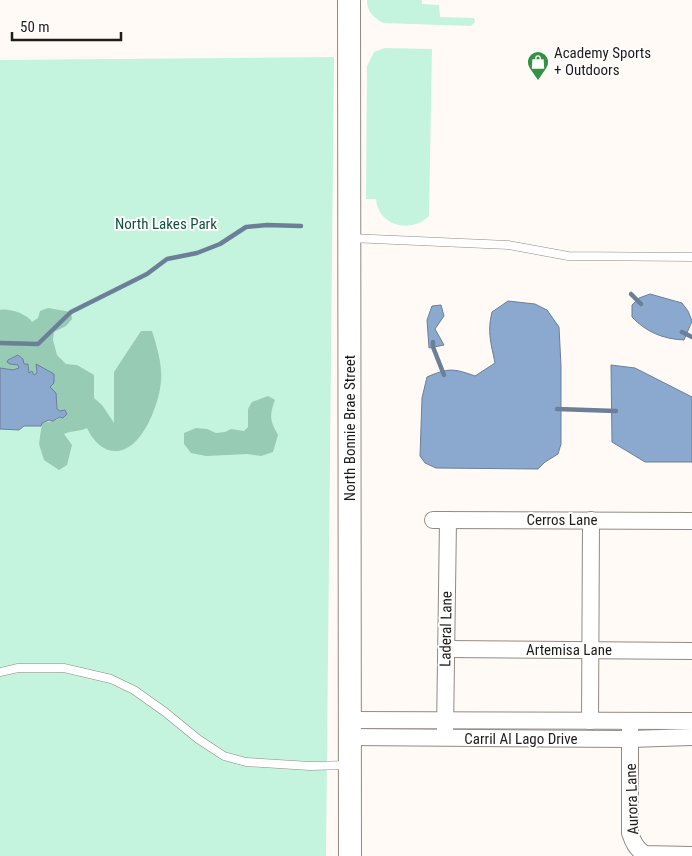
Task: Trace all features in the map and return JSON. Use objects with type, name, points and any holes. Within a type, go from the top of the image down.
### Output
[{"type":"main road","name":"North Bonnie Brae Street","points":[[349,0],[350,856]]},
{"type":"street","name":"Cerros Lane","points":[[440,520],[692,521]]},
{"type":"street","name":"Laderal Lane","points":[[440,520],[446,650],[444,738]]},
{"type":"street","points":[[590,721],[591,520]]},
{"type":"street","name":"Artemisa Lane","points":[[446,650],[692,651]]},
{"type":"street","name":"Carril Al Lago Drive","points":[[350,729],[445,721],[692,721]]},
{"type":"street","name":"Aurora Lane","points":[[630,721],[630,833],[633,842],[644,854],[692,855]]},
{"type":"street","name":"Carril Al Lago Drive","points":[[350,729],[444,738],[692,738]]},
{"type":"lane","points":[[349,238],[508,245],[568,256],[692,257]]},
{"type":"lane","points":[[0,672],[18,668],[64,668],[111,679],[134,690],[198,739],[224,756],[246,762],[310,766],[351,765]]},
{"type":"green space","points":[[367,0],[422,0],[422,4],[439,5],[440,17],[474,18],[475,22],[471,26],[383,23],[371,14]]},
{"type":"green space","points":[[385,48],[432,49],[429,216],[422,222],[413,225],[405,226],[389,221],[378,208],[376,199],[366,199],[367,66],[374,52]]},
{"type":"green space","name":"North Lakes Park","points":[[334,57],[326,856],[0,856],[0,60]]},
{"type":"green space","points":[[48,308],[71,312],[72,319],[66,326],[54,332],[53,340],[57,355],[66,364],[77,365],[94,375],[94,398],[102,405],[114,423],[114,372],[141,331],[152,331],[161,367],[158,398],[150,420],[137,440],[119,451],[108,450],[101,446],[95,441],[87,428],[64,434],[72,445],[67,465],[59,470],[44,460],[39,444],[42,423],[57,420],[60,417],[63,418],[67,414],[65,410],[60,411],[57,409],[57,399],[50,387],[54,383],[52,377],[36,367],[37,373],[34,375],[32,371],[29,373],[29,365],[24,364],[18,355],[10,359],[10,364],[18,365],[19,368],[13,370],[0,368],[0,310],[18,312],[32,322],[38,318],[40,311]]},
{"type":"green space","points":[[268,396],[275,400],[271,418],[278,435],[273,452],[261,456],[247,454],[206,456],[191,453],[184,444],[184,433],[196,428],[207,429],[216,433],[231,429],[244,431],[248,427],[248,409],[252,402]]},
{"type":"water","points":[[650,294],[682,303],[688,311],[692,321],[684,340],[655,334],[643,327],[632,317],[632,305],[639,298]]},
{"type":"water","points":[[508,301],[535,304],[547,310],[559,327],[561,444],[558,454],[538,469],[436,468],[425,463],[420,456],[422,398],[427,377],[451,370],[475,376],[495,363],[490,332],[492,312]]},
{"type":"water","points":[[441,305],[444,316],[435,329],[444,345],[429,348],[427,320],[432,306]]},
{"type":"water","points":[[18,355],[23,359],[24,364],[28,364],[29,373],[32,371],[34,375],[37,373],[36,364],[54,374],[54,383],[50,387],[56,393],[57,409],[60,411],[65,410],[67,414],[63,418],[60,417],[53,421],[49,420],[42,423],[41,426],[24,426],[19,430],[0,429],[0,368],[13,370],[19,368],[18,365],[7,362]]},
{"type":"water","points":[[611,365],[635,368],[692,397],[692,462],[645,462],[612,442]]},
{"type":"waterway","points":[[0,343],[38,344],[71,312],[147,274],[167,259],[197,253],[220,244],[246,227],[267,225],[301,226]]},
{"type":"waterway","points":[[631,294],[641,304]]},
{"type":"waterway","points":[[682,332],[692,337]]},
{"type":"waterway","points":[[433,342],[433,347],[444,375]]},
{"type":"waterway","points":[[557,409],[616,411]]},
{"type":"place","name":"Academy Sports + Outdoors","points":[[538,81]]}]
